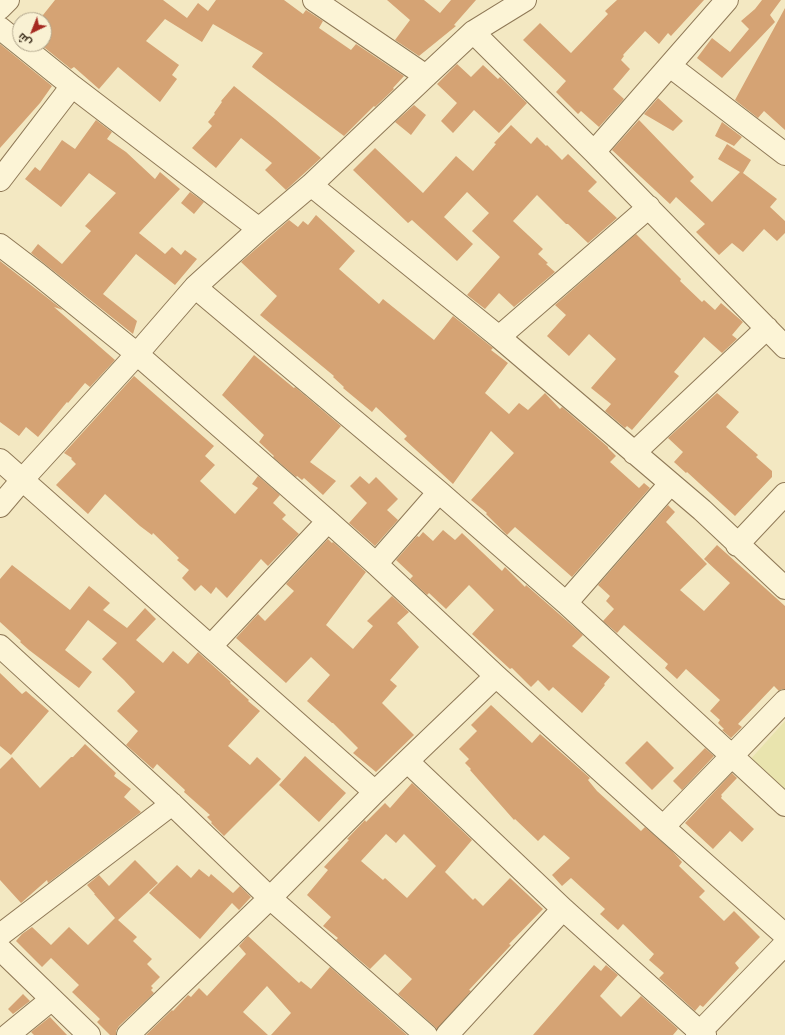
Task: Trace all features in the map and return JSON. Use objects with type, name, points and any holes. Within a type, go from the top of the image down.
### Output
[{"type":"street","points":[[0,8],[8,0]]},
{"type":"street","points":[[314,0],[426,76]]},
{"type":"street","points":[[0,506],[137,354],[195,287],[258,229],[311,185],[473,32],[525,0]]},
{"type":"street","points":[[594,152],[727,0]]},
{"type":"street","points":[[0,28],[72,86],[258,229]]},
{"type":"street","points":[[473,32],[649,207],[785,347]]},
{"type":"street","points":[[670,66],[785,154]]},
{"type":"street","points":[[0,180],[72,86]]},
{"type":"street","points":[[311,185],[498,337],[702,510],[785,588]]},
{"type":"street","points":[[498,337],[649,207]]},
{"type":"street","points":[[0,245],[137,354],[328,521],[663,828],[785,935]]},
{"type":"street","points":[[195,287],[439,492],[566,603],[785,805]]},
{"type":"street","points":[[634,453],[767,328]]},
{"type":"street","points":[[0,460],[375,792]]},
{"type":"street","points":[[566,603],[670,484]]},
{"type":"street","points":[[376,564],[439,492]]},
{"type":"street","points":[[738,545],[785,494]]},
{"type":"street","points":[[211,646],[328,521]]},
{"type":"street","points":[[0,646],[172,804],[270,898],[426,1035]]},
{"type":"street","points":[[128,1035],[270,898],[375,792],[496,676]]},
{"type":"street","points":[[663,828],[785,701]]},
{"type":"street","points":[[408,762],[563,909],[701,1034],[785,944]]},
{"type":"street","points":[[0,935],[172,804]]},
{"type":"street","points":[[447,1035],[563,909]]},
{"type":"street","points":[[0,949],[89,1035]]},
{"type":"street","points":[[8,1035],[52,999]]},
{"type":"shaded area","points":[[785,721],[785,795],[748,762]]},
{"type":"building","points":[[55,0],[163,0],[187,18],[198,3],[208,11],[216,0],[284,0],[303,14],[306,10],[323,21],[319,28],[351,50],[356,44],[404,76],[393,88],[394,89],[375,107],[374,106],[344,136],[252,67],[263,53],[213,24],[202,42],[165,19],[146,41],[179,65],[172,75],[177,79],[160,102],[118,67],[99,89],[74,67],[71,69],[50,52],[52,52],[52,12],[45,12]]},
{"type":"building","points":[[387,0],[424,0],[440,13],[451,0],[476,0],[454,25],[456,26],[419,56],[395,40],[410,20]]},
{"type":"building","points":[[617,0],[704,0],[671,36],[668,33],[659,44],[645,31],[623,55],[624,56],[621,60],[630,69],[613,89],[624,99],[599,127],[581,111],[578,114],[556,92],[566,81],[523,40],[540,23],[571,53],[608,14],[605,11]]},
{"type":"building","points":[[762,0],[781,0],[770,15],[775,22],[722,78],[697,58],[712,38],[730,52],[749,29],[741,21],[755,9]]},
{"type":"building","points":[[785,8],[785,130],[764,111],[758,118],[735,100]]},
{"type":"building","points":[[0,44],[52,86],[40,103],[0,148]]},
{"type":"building","points":[[457,64],[471,77],[483,65],[498,79],[500,77],[527,103],[499,133],[474,110],[453,133],[441,121],[457,103],[437,84]]},
{"type":"building","points":[[234,86],[321,158],[286,190],[265,170],[272,163],[241,138],[216,168],[192,148],[212,126],[208,122],[215,114],[214,113],[222,102],[221,101]]},
{"type":"building","points":[[658,98],[683,121],[673,131],[644,114]]},
{"type":"building","points":[[414,105],[426,115],[411,135],[395,122]]},
{"type":"building","points":[[96,120],[112,132],[107,139],[126,152],[155,179],[160,172],[180,189],[139,233],[165,254],[172,247],[181,255],[185,250],[197,259],[175,285],[136,254],[103,294],[137,321],[133,334],[31,253],[38,244],[62,264],[91,231],[85,226],[116,193],[89,173],[61,207],[25,179],[35,167],[40,171],[62,140],[75,149]]},
{"type":"building","points":[[639,120],[694,177],[690,181],[712,202],[740,172],[718,159],[727,144],[751,160],[743,173],[777,199],[770,207],[785,221],[785,233],[777,241],[764,229],[743,252],[732,243],[719,255],[696,232],[705,224],[676,197],[670,204],[612,150]]},
{"type":"building","points":[[722,122],[742,137],[734,146],[715,136]]},
{"type":"building","points":[[511,125],[531,144],[537,137],[562,160],[568,154],[597,182],[588,191],[617,218],[588,243],[568,224],[566,224],[537,195],[513,221],[543,249],[538,254],[555,272],[514,307],[499,293],[485,309],[467,295],[500,257],[472,231],[489,213],[467,192],[444,217],[473,244],[457,261],[412,220],[408,223],[353,170],[375,148],[423,193],[456,156],[473,171],[496,144],[494,143]]},
{"type":"building","points":[[190,192],[204,202],[194,214],[181,203]]},
{"type":"building","points":[[316,215],[355,251],[339,269],[379,304],[383,299],[434,340],[453,316],[493,348],[491,350],[508,363],[485,393],[509,414],[519,403],[528,410],[545,393],[560,409],[562,407],[608,447],[616,456],[610,462],[639,488],[644,483],[650,488],[572,577],[515,527],[507,535],[486,514],[487,513],[471,500],[514,453],[491,431],[453,484],[404,439],[407,436],[376,407],[372,412],[343,388],[344,387],[333,377],[334,376],[260,315],[277,296],[241,262],[289,220],[298,227],[303,221],[308,225]]},
{"type":"building","points":[[636,234],[702,302],[704,300],[715,310],[721,303],[743,322],[732,335],[737,339],[722,353],[704,337],[674,372],[679,376],[632,430],[627,426],[625,428],[605,411],[611,404],[591,388],[616,359],[589,334],[569,356],[547,336],[566,315],[555,305]]},
{"type":"building","points":[[0,261],[63,310],[54,307],[115,360],[90,387],[85,383],[38,437],[26,427],[19,436],[0,422]]},
{"type":"building","points":[[254,355],[341,426],[310,462],[336,481],[323,495],[304,478],[302,480],[297,476],[296,477],[273,457],[274,456],[259,442],[264,435],[222,395]]},
{"type":"building","points":[[134,376],[214,446],[205,456],[215,465],[200,481],[235,514],[258,488],[252,484],[258,476],[280,495],[273,503],[286,515],[282,519],[299,534],[268,566],[261,559],[227,598],[216,587],[211,594],[201,585],[195,591],[182,578],[189,570],[177,560],[179,558],[153,533],[152,535],[140,526],[105,494],[88,514],[56,485],[76,464],[71,459],[72,458],[64,453]]},
{"type":"building","points":[[717,393],[739,412],[726,427],[758,455],[756,457],[772,471],[772,477],[735,516],[674,462],[683,452],[668,438]]},
{"type":"building","points":[[360,476],[369,484],[376,477],[398,499],[387,510],[398,520],[375,546],[349,523],[367,503],[350,486]]},
{"type":"building","points":[[668,505],[675,512],[666,522],[707,564],[680,590],[704,611],[730,583],[704,559],[717,545],[785,606],[785,689],[779,691],[774,686],[738,724],[742,727],[731,738],[722,730],[724,729],[718,723],[720,720],[710,711],[720,700],[686,669],[677,679],[665,668],[668,664],[624,625],[617,633],[603,621],[614,609],[606,601],[610,596],[598,585]]},
{"type":"building","points":[[443,530],[455,540],[462,533],[502,571],[505,567],[525,587],[526,585],[583,635],[572,646],[610,677],[582,713],[553,687],[549,691],[538,680],[531,687],[512,668],[510,669],[472,634],[494,610],[469,585],[446,609],[429,593],[427,595],[410,579],[413,576],[396,560],[417,536],[419,537],[423,532],[433,541]]},
{"type":"building","points":[[328,539],[366,572],[326,625],[353,649],[373,626],[367,621],[392,596],[409,612],[397,623],[419,647],[390,680],[397,686],[382,703],[414,735],[376,772],[353,753],[358,748],[333,723],[307,701],[330,675],[311,657],[286,683],[236,638],[258,614],[265,621],[294,591],[286,584]]},
{"type":"building","points":[[12,565],[70,610],[89,586],[110,603],[103,610],[127,628],[145,608],[156,619],[136,640],[163,663],[173,651],[188,664],[198,652],[260,711],[228,746],[250,765],[257,757],[281,779],[224,836],[207,817],[210,815],[184,792],[185,790],[157,764],[153,769],[126,745],[138,731],[117,711],[135,692],[102,659],[117,643],[88,620],[65,650],[92,672],[79,688],[29,650],[0,622],[0,579]]},
{"type":"building","points":[[0,673],[22,694],[26,691],[49,711],[11,755],[0,746]]},
{"type":"building","points":[[491,705],[532,743],[540,734],[590,778],[588,780],[597,791],[641,831],[645,827],[672,851],[682,862],[679,866],[705,891],[699,897],[724,921],[734,911],[760,937],[735,963],[739,968],[703,1007],[700,1005],[695,1011],[659,978],[664,973],[649,960],[654,954],[623,924],[618,930],[600,914],[605,909],[571,878],[562,886],[552,875],[570,858],[544,835],[538,841],[515,819],[514,820],[465,763],[469,759],[459,749],[477,731],[471,725]]},
{"type":"building","points":[[647,741],[674,768],[652,790],[625,763]]},
{"type":"building","points":[[85,744],[116,773],[114,776],[131,789],[124,797],[141,812],[48,883],[47,880],[21,903],[0,880],[0,769],[12,757],[40,788]]},
{"type":"building","points":[[705,748],[714,756],[682,790],[673,781]]},
{"type":"building","points":[[305,756],[346,793],[319,822],[279,785]]},
{"type":"building","points":[[732,773],[737,778],[721,795],[721,798],[754,829],[742,842],[730,831],[713,849],[685,823]]},
{"type":"building","points":[[412,783],[472,840],[445,872],[473,900],[475,898],[483,906],[510,878],[543,909],[509,944],[511,945],[469,990],[471,991],[437,1029],[398,994],[412,979],[385,954],[370,969],[336,940],[338,938],[323,926],[331,917],[307,895],[328,870],[324,867],[365,820],[366,822],[385,803],[390,808]],"holes":[[[386,834],[396,843],[404,834],[436,866],[407,898],[385,878],[383,880],[361,861]]]},
{"type":"building","points":[[135,860],[158,883],[118,920],[137,937],[133,941],[152,959],[147,964],[160,977],[151,986],[153,988],[151,990],[154,993],[119,1026],[116,1031],[116,1035],[110,1035],[97,1022],[100,1019],[72,992],[79,985],[51,958],[42,967],[16,941],[22,934],[32,927],[51,945],[69,927],[88,945],[115,918],[87,885],[99,875],[109,886]]},
{"type":"building","points":[[177,865],[191,878],[199,869],[209,877],[211,874],[233,893],[240,886],[251,897],[239,910],[232,903],[200,939],[149,893]]},
{"type":"building","points":[[248,936],[299,983],[301,981],[311,989],[330,967],[407,1035],[271,1035],[291,1013],[267,986],[243,1012],[268,1035],[146,1035],[172,1010],[173,1011],[188,995],[191,997],[199,988],[207,996],[246,954],[239,946]]},
{"type":"building","points":[[594,965],[601,971],[606,965],[618,975],[600,996],[621,1017],[641,996],[678,1029],[673,1035],[533,1035]]},
{"type":"building","points":[[23,994],[30,1001],[13,1014],[8,1009]]},
{"type":"building","points":[[50,1017],[67,1035],[34,1035],[31,1032]]}]
